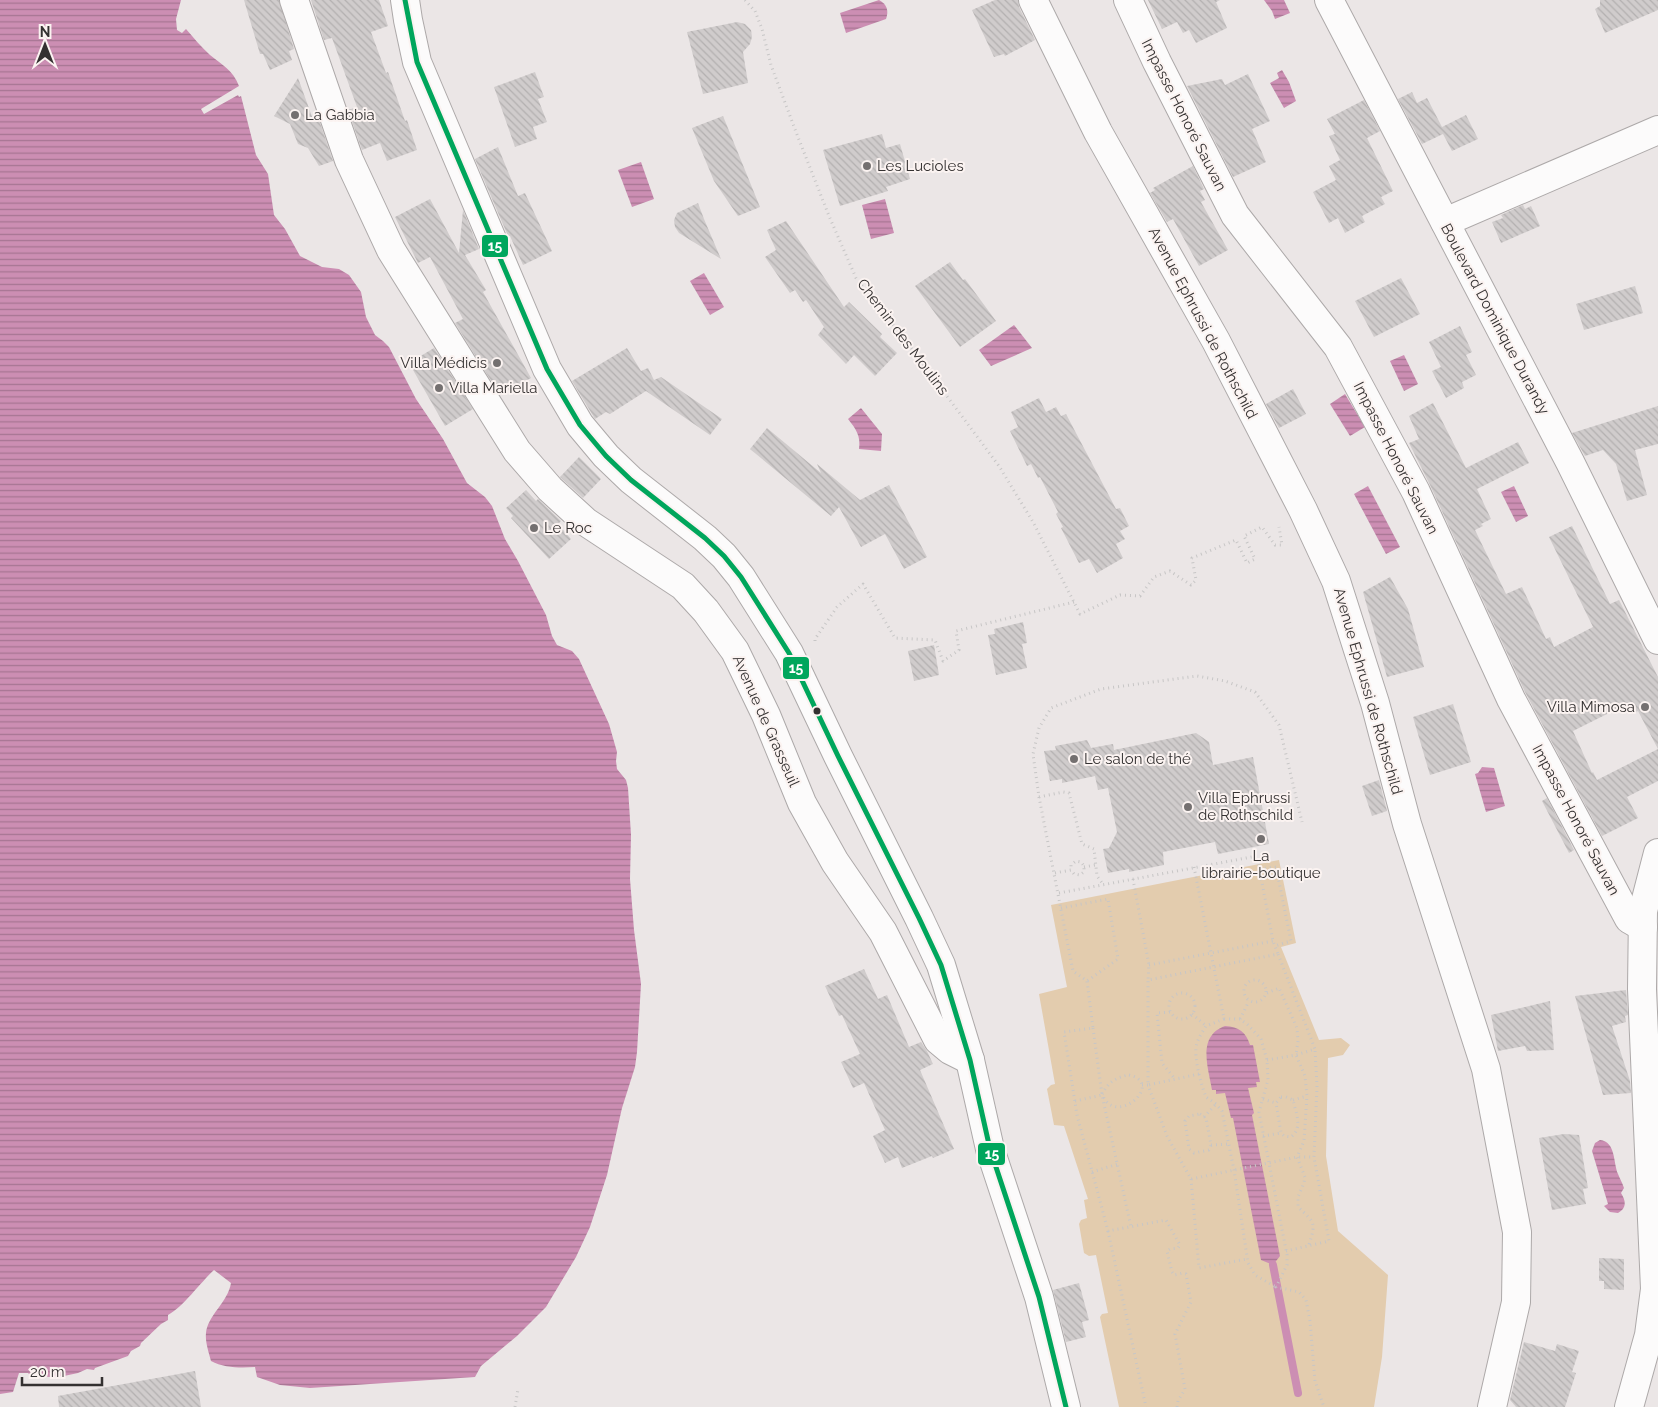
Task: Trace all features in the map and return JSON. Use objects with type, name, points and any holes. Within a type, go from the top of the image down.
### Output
[{"type":"street","name":"Avenue de Grasseuil","points":[[294,0],[349,160],[391,250],[517,450],[550,489],[586,522],[683,586],[706,611],[735,651],[766,715],[802,803],[836,862],[884,932],[938,1040],[950,1050],[970,1060]]},
{"type":"street","points":[[405,0],[417,62],[547,369],[580,425],[606,456],[631,480],[705,538],[724,556],[741,578],[789,653],[941,965],[970,1060],[990,1149],[1039,1297],[1066,1407]]},
{"type":"street","name":"Avenue Ephrussi de Rothschild","points":[[1033,0],[1098,132],[1216,340],[1303,510],[1336,581],[1375,703],[1407,824],[1486,1069],[1517,1232],[1516,1302],[1492,1407]]},
{"type":"street","name":"Impasse Honoré Sauvan","points":[[1128,0],[1157,62],[1235,214],[1338,347],[1416,492],[1511,699],[1629,919],[1643,927]]},
{"type":"street","name":"Boulevard Dominique Durandy","points":[[1328,0],[1570,462],[1658,640]]},
{"type":"street","points":[[1445,222],[1658,130]]},
{"type":"street","points":[[1628,1407],[1649,1335],[1655,1289],[1642,989],[1643,911],[1658,853]]},
{"type":"path","name":"Chemin des Moulins","points":[[746,0],[758,17],[771,65],[796,132],[856,278],[906,340],[999,466],[1033,522],[1074,602]]},
{"type":"path","points":[[818,648],[814,639],[837,607],[863,584],[895,638],[935,640],[943,661],[959,650],[956,631],[1074,602],[1080,614],[1120,595],[1140,596],[1154,577],[1170,571],[1191,584],[1196,580],[1192,558],[1236,540],[1247,563],[1255,559],[1244,536],[1262,527],[1275,545],[1282,545],[1278,519],[1303,510]]},
{"type":"path","points":[[1131,1227],[1102,1095],[1087,981],[1073,972],[1059,892],[1039,797],[1033,754],[1039,728],[1051,708],[1101,689],[1197,676],[1225,681],[1255,692],[1279,725],[1302,822]]},
{"type":"path","points":[[1039,797],[1063,792],[1069,793],[1082,844],[1094,849],[1097,876],[1103,884]]},
{"type":"path","points":[[1059,892],[1257,856],[1273,941],[1314,1049],[1317,1086],[1314,1156],[1329,1241],[1286,1251]]},
{"type":"path","points":[[1076,862],[1081,862],[1084,867],[1084,872],[1080,875],[1074,874],[1071,870],[1071,865],[1076,862]]},
{"type":"path","points":[[1084,867],[1095,865]]},
{"type":"path","points":[[1194,867],[1224,1018]]},
{"type":"path","points":[[1260,869],[1276,867],[1291,941],[1275,946]]},
{"type":"path","points":[[1055,873],[1071,870]]},
{"type":"path","points":[[1133,879],[1149,965],[1148,1085],[1167,1136],[1191,1179],[1199,1268],[1247,1259]]},
{"type":"path","points":[[1062,908],[1108,899],[1118,959],[1087,981]]},
{"type":"path","points":[[1149,965],[1273,941]]},
{"type":"path","points":[[1148,980],[1278,954]]},
{"type":"path","points":[[1260,981],[1265,986],[1266,993],[1264,999],[1260,1002],[1249,1001],[1244,996],[1244,988],[1249,982],[1260,981]]},
{"type":"path","points":[[1266,993],[1279,988],[1297,1028],[1296,1055],[1305,1076],[1307,1096],[1304,1141],[1297,1157],[1304,1177],[1304,1183],[1298,1197],[1298,1207],[1311,1218],[1313,1225],[1309,1245]]},
{"type":"path","points":[[1170,1012],[1169,1003],[1171,999],[1181,993],[1190,995],[1195,1006],[1192,1014],[1181,1019],[1170,1012],[1157,1013],[1162,1063],[1174,1078]]},
{"type":"path","points":[[1240,1019],[1249,1001]]},
{"type":"path","points":[[1192,1014],[1206,1026]]},
{"type":"path","points":[[1276,1287],[1286,1265],[1286,1251],[1259,1112],[1268,1080],[1266,1060],[1261,1039],[1240,1019],[1224,1018],[1206,1026],[1197,1043],[1199,1074],[1206,1098],[1216,1104],[1222,1111],[1234,1170],[1248,1264],[1255,1275],[1276,1287],[1299,1292],[1306,1300],[1310,1321],[1315,1381],[1324,1407]]},
{"type":"path","points":[[1093,1028],[1064,1032],[1077,1115],[1108,1231],[1146,1407]]},
{"type":"path","points":[[1266,1060],[1296,1055],[1314,1049]]},
{"type":"path","points":[[1142,1085],[1199,1074]]},
{"type":"path","points":[[1125,1076],[1138,1078],[1142,1085],[1139,1098],[1123,1106],[1107,1104],[1102,1095],[1106,1086],[1116,1079],[1125,1076]]},
{"type":"path","points":[[1075,1101],[1102,1095]]},
{"type":"path","points":[[1281,1133],[1276,1103],[1281,1097],[1293,1100],[1307,1096]]},
{"type":"path","points":[[1263,1099],[1276,1103]]},
{"type":"path","points":[[1263,1136],[1281,1133],[1284,1136],[1291,1137],[1296,1133],[1299,1127],[1293,1100]]},
{"type":"path","points":[[1204,1117],[1216,1104]]},
{"type":"path","points":[[1200,1114],[1206,1118],[1212,1145],[1209,1150],[1194,1153],[1189,1149],[1185,1122],[1189,1116],[1200,1114]]},
{"type":"path","points":[[1212,1145],[1229,1144]]},
{"type":"path","points":[[1191,1179],[1297,1157],[1314,1156]]},
{"type":"path","points":[[1092,1172],[1118,1164]]},
{"type":"path","points":[[1108,1231],[1166,1220],[1180,1245],[1178,1248],[1170,1249],[1167,1252],[1172,1272],[1174,1274],[1186,1274],[1191,1302],[1175,1334],[1185,1389],[1178,1400],[1177,1407]]},
{"type":"path","points":[[515,1407],[518,1389]]},
{"type":"shaded area","points":[[0,0],[181,0],[176,19],[177,30],[182,33],[186,29],[207,52],[230,72],[237,80],[239,86],[201,109],[204,114],[238,95],[239,97],[241,96],[256,155],[268,174],[274,215],[285,229],[300,256],[322,267],[339,269],[349,275],[361,292],[366,317],[375,335],[389,347],[416,399],[443,439],[467,483],[485,497],[492,506],[505,539],[546,615],[552,636],[557,645],[572,651],[579,659],[609,724],[617,752],[617,769],[626,780],[628,788],[631,835],[630,879],[641,984],[635,1067],[622,1108],[607,1175],[590,1227],[576,1257],[546,1307],[517,1336],[481,1366],[475,1377],[310,1388],[280,1385],[257,1377],[255,1367],[233,1367],[211,1361],[206,1333],[210,1320],[226,1296],[231,1283],[214,1270],[185,1301],[168,1315],[168,1320],[161,1324],[140,1346],[131,1351],[128,1356],[94,1370],[87,1369],[64,1376],[49,1377],[39,1375],[32,1377],[28,1373],[19,1373],[13,1392],[0,1394]]},
{"type":"shaded area","points":[[879,0],[887,8],[886,19],[846,33],[840,13]]},
{"type":"shaded area","points":[[1264,0],[1284,0],[1290,13],[1275,19]]},
{"type":"shaded area","points":[[1282,70],[1296,101],[1284,108],[1270,83],[1279,78],[1277,73]]},
{"type":"shaded area","points":[[641,162],[654,199],[632,207],[618,170]]},
{"type":"shaded area","points":[[885,199],[894,233],[871,239],[862,205]]},
{"type":"shaded area","points":[[704,273],[724,307],[710,315],[690,281]]},
{"type":"shaded area","points":[[1014,325],[1032,348],[991,366],[979,350]]},
{"type":"shaded area","points":[[1404,355],[1418,384],[1404,391],[1390,361]]},
{"type":"shaded area","points":[[1345,394],[1365,427],[1350,436],[1330,404]]},
{"type":"shaded area","points":[[861,408],[882,434],[881,451],[859,449],[857,433],[848,419]]},
{"type":"shaded area","points":[[1368,486],[1400,547],[1386,554],[1354,494]]},
{"type":"shaded area","points":[[1514,486],[1528,516],[1516,522],[1501,492]]},
{"type":"shaded area","points":[[1482,767],[1494,768],[1505,806],[1486,812],[1475,774]]},
{"type":"shaded area","points":[[1279,860],[1296,943],[1281,947],[1319,1040],[1341,1038],[1350,1045],[1343,1055],[1328,1058],[1326,1156],[1338,1231],[1388,1275],[1382,1357],[1374,1407],[1119,1407],[1100,1317],[1102,1314],[1108,1313],[1096,1255],[1089,1256],[1084,1253],[1079,1224],[1081,1220],[1087,1218],[1084,1200],[1088,1199],[1064,1126],[1054,1125],[1047,1089],[1055,1084],[1039,994],[1067,987],[1051,905]]},
{"type":"shaded area","points":[[1225,1026],[1241,1031],[1250,1045],[1253,1045],[1260,1082],[1256,1082],[1257,1087],[1248,1088],[1280,1256],[1273,1265],[1261,1260],[1233,1118],[1231,1118],[1225,1093],[1216,1094],[1216,1090],[1212,1090],[1206,1053],[1211,1037],[1216,1031]]},
{"type":"shaded area","points":[[1600,1140],[1609,1144],[1611,1148],[1616,1169],[1624,1188],[1621,1193],[1625,1202],[1624,1207],[1618,1213],[1610,1212],[1604,1206],[1608,1204],[1592,1151],[1595,1143]]},
{"type":"building","points":[[244,0],[279,0],[294,49],[289,51],[292,60],[270,70],[263,54],[260,54]]},
{"type":"building","points":[[311,0],[379,0],[388,26],[371,32],[386,73],[388,72],[405,121],[407,120],[417,150],[387,161],[380,143],[362,150],[348,110],[357,107],[332,38],[324,40]]},
{"type":"building","points":[[995,0],[1018,0],[1019,7],[1035,40],[1005,56],[1004,54],[994,57],[972,10]]},
{"type":"building","points":[[1148,0],[1220,0],[1216,2],[1227,28],[1196,43],[1189,30],[1183,33],[1177,22],[1162,29]]},
{"type":"building","points":[[1600,0],[1658,0],[1658,10],[1605,33],[1595,9],[1600,6]]},
{"type":"building","points":[[737,22],[745,24],[751,30],[750,44],[743,52],[748,83],[703,94],[687,32]]},
{"type":"building","points":[[535,72],[544,97],[538,99],[547,122],[533,127],[537,139],[515,147],[494,87]]},
{"type":"building","points":[[1248,74],[1270,121],[1252,129],[1266,162],[1233,177],[1187,86],[1222,79],[1225,85]]},
{"type":"building","points":[[298,78],[314,122],[319,120],[333,161],[319,166],[308,148],[298,144],[290,124],[274,116]]},
{"type":"building","points":[[1412,92],[1417,103],[1427,98],[1442,127],[1466,115],[1478,139],[1452,151],[1443,134],[1422,144],[1398,99]]},
{"type":"building","points":[[1364,100],[1380,131],[1367,138],[1393,191],[1381,197],[1385,204],[1362,216],[1365,222],[1345,233],[1338,218],[1329,223],[1313,192],[1336,180],[1329,166],[1340,160],[1329,136],[1335,134],[1327,119]]},
{"type":"building","points":[[723,116],[760,207],[738,216],[714,181],[692,128]]},
{"type":"building","name":"Les Lucioles","points":[[882,134],[886,148],[900,144],[910,179],[886,187],[888,191],[840,206],[823,150]]},
{"type":"building","points":[[498,147],[518,196],[525,193],[552,251],[523,265],[510,236],[508,236],[475,159]]},
{"type":"building","points":[[1193,166],[1204,189],[1200,191],[1205,200],[1201,202],[1228,250],[1199,266],[1173,219],[1167,222],[1150,193],[1155,190],[1153,188]]},
{"type":"building","points":[[430,199],[459,253],[463,210],[479,249],[465,255],[486,290],[483,292],[531,378],[500,395],[455,323],[463,319],[430,257],[418,263],[395,217]]},
{"type":"building","points":[[698,203],[721,259],[679,233],[675,227],[674,220],[677,213]]},
{"type":"building","points":[[1523,205],[1525,209],[1531,206],[1540,226],[1501,243],[1492,222],[1503,218],[1501,215]]},
{"type":"building","points":[[786,221],[844,307],[849,302],[882,334],[880,337],[897,353],[875,376],[854,355],[846,364],[818,335],[824,327],[806,300],[803,302],[795,290],[790,293],[765,257],[776,250],[767,230]]},
{"type":"building","points":[[950,262],[996,321],[960,347],[915,286]]},
{"type":"building","points":[[1401,278],[1420,314],[1374,337],[1355,301]]},
{"type":"building","points":[[1635,286],[1643,313],[1584,330],[1576,304]]},
{"type":"building","points":[[1460,326],[1472,352],[1466,355],[1476,375],[1462,382],[1464,388],[1446,398],[1432,371],[1441,367],[1429,342]]},
{"type":"building","name":"Villa Mariella","points":[[434,348],[473,409],[445,426],[409,363]]},
{"type":"building","points":[[627,348],[641,371],[648,368],[654,380],[661,377],[722,419],[710,435],[646,391],[610,414],[606,412],[595,419],[572,381]]},
{"type":"building","points":[[1293,389],[1306,414],[1279,428],[1266,404]]},
{"type":"building","points":[[1039,398],[1046,412],[1056,407],[1061,416],[1066,414],[1116,509],[1120,508],[1129,526],[1120,531],[1125,539],[1116,544],[1123,558],[1097,573],[1089,559],[1079,563],[1061,528],[1063,527],[1056,514],[1058,512],[1040,477],[1038,478],[1031,464],[1027,466],[1010,431],[1018,427],[1011,412]]},
{"type":"building","points":[[1433,403],[1466,468],[1518,442],[1529,463],[1477,489],[1491,519],[1481,524],[1483,526],[1475,530],[1506,594],[1522,587],[1546,639],[1550,637],[1554,647],[1593,627],[1549,537],[1572,526],[1610,604],[1619,600],[1658,677],[1658,749],[1658,781],[1627,797],[1638,818],[1602,836],[1525,692],[1409,443],[1419,439],[1409,416]],"holes":[[[1629,703],[1635,713],[1638,711],[1658,749],[1597,780],[1573,731]]]},
{"type":"building","points":[[1658,406],[1658,444],[1635,450],[1647,495],[1627,501],[1616,464],[1603,450],[1585,456],[1572,433]]},
{"type":"building","points":[[767,428],[821,473],[817,464],[860,500],[889,485],[927,557],[904,569],[885,534],[861,547],[839,507],[831,516],[750,449]]},
{"type":"building","points":[[579,457],[601,479],[583,498],[560,477]]},
{"type":"building","name":"Le Roc","points":[[526,490],[536,501],[538,499],[561,521],[558,524],[571,539],[549,559],[511,518],[513,516],[506,508]]},
{"type":"building","points":[[1390,577],[1408,609],[1424,667],[1387,677],[1363,592]]},
{"type":"building","points":[[1023,622],[1027,643],[1022,644],[1027,668],[996,675],[988,635],[995,634],[994,629]]},
{"type":"building","points":[[934,645],[939,675],[914,681],[908,651]]},
{"type":"building","points":[[1453,704],[1471,762],[1430,775],[1413,717]]},
{"type":"building","name":"Villa Ephrussi de Rothschild","points":[[1196,733],[1209,742],[1213,765],[1253,757],[1269,844],[1218,854],[1215,842],[1163,852],[1164,865],[1129,872],[1129,869],[1108,873],[1103,849],[1109,848],[1117,832],[1108,788],[1098,790],[1095,776],[1062,783],[1062,779],[1050,781],[1044,751],[1056,750],[1055,746],[1087,740],[1091,748],[1113,744],[1114,750]]},
{"type":"building","points":[[1379,780],[1387,811],[1372,816],[1362,786]]},
{"type":"building","points":[[1547,798],[1574,850],[1569,853],[1542,801]]},
{"type":"building","points":[[864,969],[878,999],[887,995],[909,1047],[921,1042],[927,1051],[933,1064],[920,1070],[954,1149],[902,1168],[898,1157],[885,1163],[873,1136],[885,1130],[864,1083],[853,1088],[841,1062],[860,1054],[842,1015],[839,1016],[825,986]]},
{"type":"building","points":[[1626,990],[1628,1015],[1625,1016],[1626,1022],[1612,1026],[1630,1081],[1631,1093],[1603,1095],[1575,996]]},
{"type":"building","points":[[1550,1001],[1554,1050],[1527,1051],[1525,1046],[1498,1051],[1491,1015]]},
{"type":"building","points":[[1564,1134],[1579,1135],[1588,1188],[1583,1189],[1586,1204],[1552,1210],[1539,1138]]},
{"type":"building","points":[[1599,1258],[1624,1259],[1624,1290],[1604,1289],[1604,1281],[1599,1281]]},
{"type":"building","points":[[1079,1283],[1089,1320],[1082,1322],[1086,1337],[1066,1342],[1053,1290]]},
{"type":"building","points":[[1524,1342],[1555,1351],[1557,1344],[1579,1351],[1572,1372],[1576,1373],[1565,1407],[1516,1407],[1510,1400]]},
{"type":"building","points":[[195,1371],[201,1407],[59,1407],[58,1396]]},
{"type":"waterway","points":[[1273,1265],[1298,1393]]},
{"type":"transit line","name":"15","points":[[405,0],[417,62],[547,369],[580,425],[606,456],[631,480],[705,538],[724,556],[741,577],[789,653],[919,918],[941,965],[970,1060],[990,1149],[1039,1297],[1066,1407]]},
{"type":"place","name":"La Gabbia","points":[[295,115]]},
{"type":"place","name":"Les Lucioles","points":[[867,166]]},
{"type":"place","name":"Villa Médicis","points":[[497,363]]},
{"type":"place","name":"Villa Mariella","points":[[439,388]]},
{"type":"place","name":"Le Roc","points":[[534,528]]},
{"type":"place","name":"Villa Mimosa","points":[[1645,707]]},
{"type":"place","name":"Le salon de thé","points":[[1074,759]]},
{"type":"place","name":"Villa Ephrussi de Rothschild","points":[[1188,807]]},
{"type":"place","name":"La librairie-boutique","points":[[1261,839]]}]
